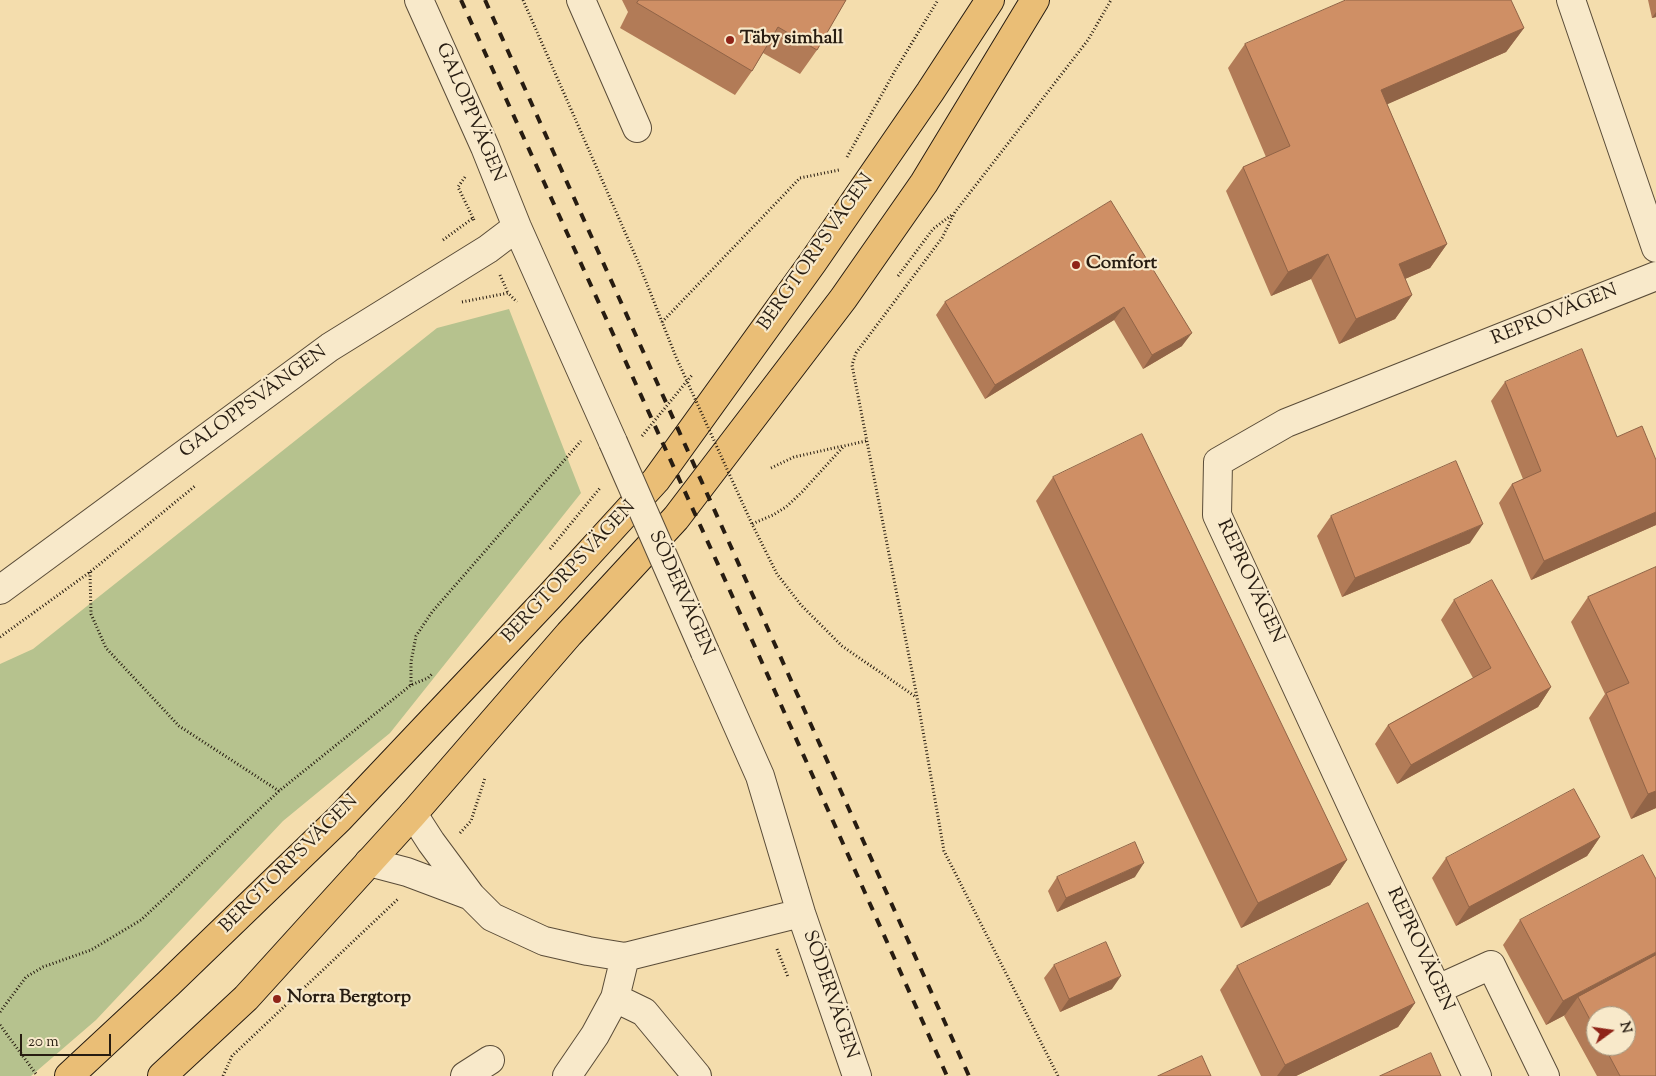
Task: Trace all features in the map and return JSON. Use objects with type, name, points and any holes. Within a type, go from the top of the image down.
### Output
[{"type":"main road","name":"BERGTORPSVÄGEN","points":[[69,1076],[169,983],[339,819],[550,596],[656,480],[813,262],[930,92],[990,0]]},
{"type":"main road","points":[[162,1076],[246,998],[413,814],[569,634],[676,518],[808,346],[875,253],[924,182],[1035,0]]},
{"type":"street","name":"GALOPPVÄGEN","points":[[420,0],[481,138],[517,227]]},
{"type":"street","points":[[581,0],[637,128]]},
{"type":"street","points":[[1571,0],[1656,248]]},
{"type":"street","name":"SÖDERVÄGEN","points":[[517,227],[760,776],[802,913],[857,1076]]},
{"type":"street","name":"GALOPPSVÄNGEN","points":[[0,590],[330,347],[488,249],[517,227]]},
{"type":"street","name":"REPROVÄGEN","points":[[1477,1076],[1217,515],[1218,462],[1286,423],[1656,276]]},
{"type":"street","name":"SÖDERVÄGEN","points":[[413,814],[471,896],[492,917],[544,940],[588,951],[625,957],[802,913]]},
{"type":"street","name":"SÖDERVÄGEN","points":[[369,862],[406,872],[471,896]]},
{"type":"street","points":[[567,1076],[595,1035],[615,998],[625,957]]},
{"type":"street","points":[[1438,989],[1491,965],[1545,1076]]},
{"type":"street","points":[[615,998],[644,1012],[697,1076]]},
{"type":"street","points":[[465,1076],[490,1060]]},
{"type":"path","points":[[522,0],[639,264],[676,357],[752,524],[777,574],[801,605],[842,646],[916,697]]},
{"type":"path","points":[[844,161],[938,0]]},
{"type":"path","points":[[1058,1076],[944,851],[852,365],[856,353],[942,238],[960,205],[1088,40],[1110,0]]},
{"type":"path","points":[[662,322],[800,178],[840,170],[838,177]]},
{"type":"path","points":[[454,306],[462,302],[508,293],[519,304]]},
{"type":"path","points":[[641,438],[696,370]]},
{"type":"path","points":[[411,685],[411,662],[416,636],[432,612],[585,437]]},
{"type":"path","points":[[771,468],[794,457],[866,441]]},
{"type":"path","points":[[752,524],[773,515],[786,506],[802,492],[844,446]]},
{"type":"path","points":[[0,637],[90,572],[198,483]]},
{"type":"path","points":[[549,550],[604,483]]},
{"type":"path","points":[[90,572],[91,614],[106,648],[179,726],[279,791]]},
{"type":"path","points":[[0,1012],[26,977],[43,967],[91,950],[141,920],[279,791],[411,685],[428,678],[434,672]]},
{"type":"path","points":[[0,1025],[36,1074]]},
{"type":"green space","points":[[509,309],[581,493],[390,733],[283,821],[96,1020],[31,1076],[0,1076],[0,664],[33,649],[437,328]]},
{"type":"building","points":[[639,0],[846,0],[817,50],[778,27],[752,71],[637,3]]},
{"type":"building","points":[[1346,0],[1511,0],[1524,28],[1381,90],[1447,244],[1399,264],[1412,295],[1356,319],[1328,254],[1288,272],[1243,167],[1290,146],[1245,44]]},
{"type":"building","name":"Comfort","points":[[1111,201],[1192,333],[1152,355],[1124,307],[995,385],[945,302]]},
{"type":"building","points":[[1582,349],[1617,437],[1642,426],[1656,460],[1656,512],[1544,561],[1512,484],[1541,471],[1505,382]]},
{"type":"building","points":[[1142,434],[1347,860],[1258,903],[1053,477]]},
{"type":"building","points":[[1456,461],[1483,524],[1355,578],[1331,516]]},
{"type":"building","points":[[1656,567],[1656,791],[1648,794],[1606,693],[1629,683],[1588,597]]},
{"type":"building","points":[[1492,580],[1551,687],[1411,765],[1388,725],[1491,668],[1454,600]]},
{"type":"building","points":[[1574,789],[1600,837],[1469,907],[1446,858]]},
{"type":"building","points":[[1135,842],[1144,863],[1066,898],[1057,877]]},
{"type":"building","points":[[1643,855],[1656,879],[1656,952],[1563,1001],[1520,920]]},
{"type":"building","points":[[1368,903],[1415,1003],[1285,1065],[1237,966]]},
{"type":"building","points":[[1106,942],[1121,976],[1069,999],[1054,965]]},
{"type":"building","points":[[1656,955],[1656,1076],[1620,1076],[1609,1056],[1636,1056],[1636,1006],[1586,1006],[1586,1012],[1578,997]]},
{"type":"building","points":[[1431,1053],[1441,1076],[1380,1076]]},
{"type":"building","points":[[1202,1056],[1211,1076],[1158,1076]]},
{"type":"railway","points":[[461,0],[726,582],[947,1076]]},
{"type":"railway","points":[[485,0],[969,1076]]},
{"type":"place","name":"Täby simhall","points":[[730,40]]},
{"type":"place","name":"Comfort","points":[[1076,265]]},
{"type":"place","name":"Norra Bergtorp","points":[[277,999]]}]
